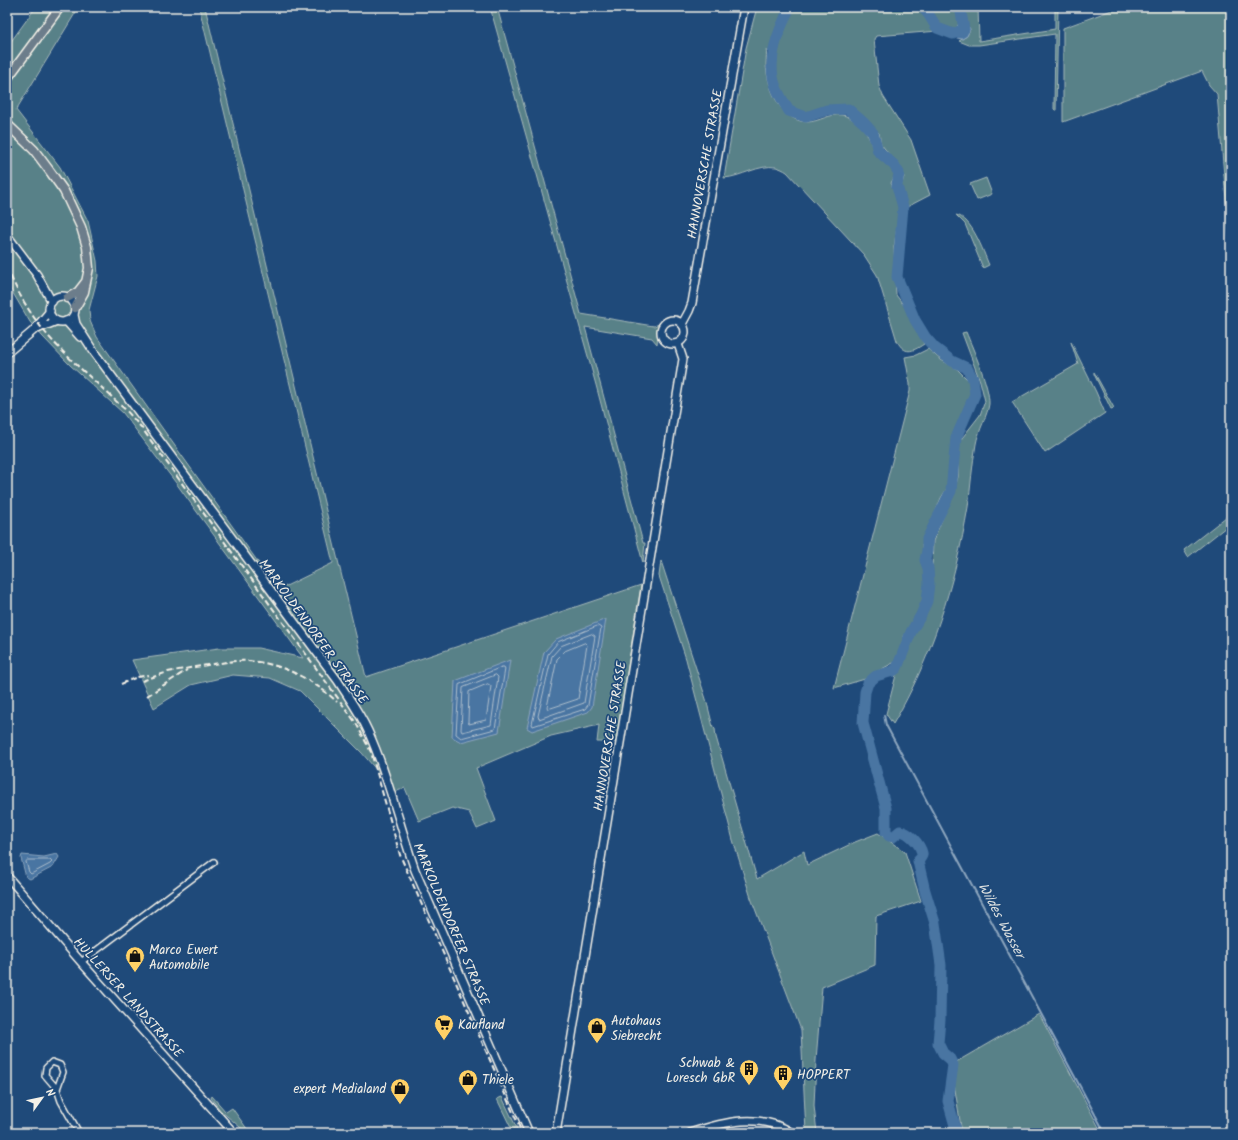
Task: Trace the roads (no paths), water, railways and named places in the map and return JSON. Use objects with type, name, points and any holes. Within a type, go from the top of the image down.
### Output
[{"type":"main road","points":[[7,79],[60,7]]},
{"type":"main road","name":"HANNOVERSCHE STRASSE","points":[[556,1133],[683,358],[678,344],[685,336],[685,330],[682,324],[690,311],[692,302],[744,7]]},
{"type":"main road","points":[[7,125],[34,150],[64,191],[84,236],[88,252],[89,268],[84,292],[74,311],[66,321],[57,321],[33,331]]},
{"type":"main road","points":[[7,235],[37,275],[52,291],[71,300],[74,311]]},
{"type":"main road","points":[[7,353],[33,331],[50,311],[52,302],[37,275]]},
{"type":"main road","points":[[52,302],[78,292],[86,281]]},
{"type":"main road","points":[[50,311],[51,315],[57,321]]},
{"type":"main road","name":"MARKOLDENDORFER STRASSE","points":[[74,311],[76,324],[94,352],[338,681],[367,729],[381,763],[403,837],[415,870],[528,1133]]},
{"type":"main road","points":[[678,344],[672,345],[666,342],[662,337],[661,331],[664,324],[667,322],[675,320],[682,324]]},
{"type":"main road","name":"MARKOLDENDORFER STRASSE","points":[[66,321],[94,352]]},
{"type":"main road","name":"HULLERSER LANDSTRASSE","points":[[7,876],[81,962],[234,1133]]},
{"type":"main road","points":[[690,1133],[721,1124],[747,1120],[767,1122],[781,1126],[792,1133]]},
{"type":"street","points":[[81,962],[214,862]]},
{"type":"street","points":[[57,1089],[63,1072],[60,1065],[52,1062],[46,1068],[45,1074],[57,1089],[61,1101],[79,1133]]},
{"type":"water","points":[[959,17],[964,17],[965,22],[970,29],[967,36],[962,39],[957,38],[951,30],[956,30],[959,23]]},
{"type":"water","points":[[606,619],[592,707],[588,712],[532,731],[527,728],[544,652],[556,639]]},
{"type":"water","points":[[510,660],[499,732],[461,742],[452,737],[455,681]]},
{"type":"water","points":[[57,854],[59,857],[53,867],[30,879],[26,877],[21,858],[22,855],[44,857]]},
{"type":"waterway","points":[[790,7],[778,36],[773,56],[772,67],[776,87],[789,111],[806,117],[827,110],[848,109],[873,133],[878,151],[894,165],[899,173],[897,186],[903,207],[897,277],[915,320],[926,338],[934,347],[952,361],[967,368],[973,379],[975,394],[956,438],[951,491],[927,539],[925,560],[928,568],[929,583],[927,601],[911,632],[897,668],[893,671],[876,676],[868,683],[865,692],[863,723],[886,808],[886,832],[889,836],[893,837],[900,831],[907,834],[917,842],[922,853],[922,856],[918,861],[935,923],[941,965],[938,1043],[943,1053],[950,1059],[953,1065],[948,1101],[957,1133]]},
{"type":"waterway","points":[[922,7],[937,28],[953,34],[964,29],[960,7]]},
{"type":"waterway","name":"Wildes Wasser","points":[[884,715],[886,725],[1105,1133]]},
{"type":"railway","points":[[7,268],[23,301],[44,331],[71,360],[126,410],[141,427],[356,723],[371,752],[400,855],[522,1133]]},
{"type":"railway","points":[[142,681],[168,672],[226,662],[251,661],[264,663],[291,671],[327,693],[337,702]]},
{"type":"railway","points":[[147,696],[187,670]]},
{"type":"railway","points":[[121,684],[137,677],[149,675]]},
{"type":"place","name":"Marco Ewert Automobile","points":[[135,973]]},
{"type":"place","name":"Kaufland","points":[[444,1041]]},
{"type":"place","name":"Autohaus Siebrecht","points":[[597,1044]]},
{"type":"place","name":"Schwab & Loresch GbR","points":[[749,1086]]},
{"type":"place","name":"HOPPERT","points":[[783,1091]]},
{"type":"place","name":"Thiele","points":[[468,1096]]},
{"type":"place","name":"expert Medialand","points":[[400,1105]]}]
